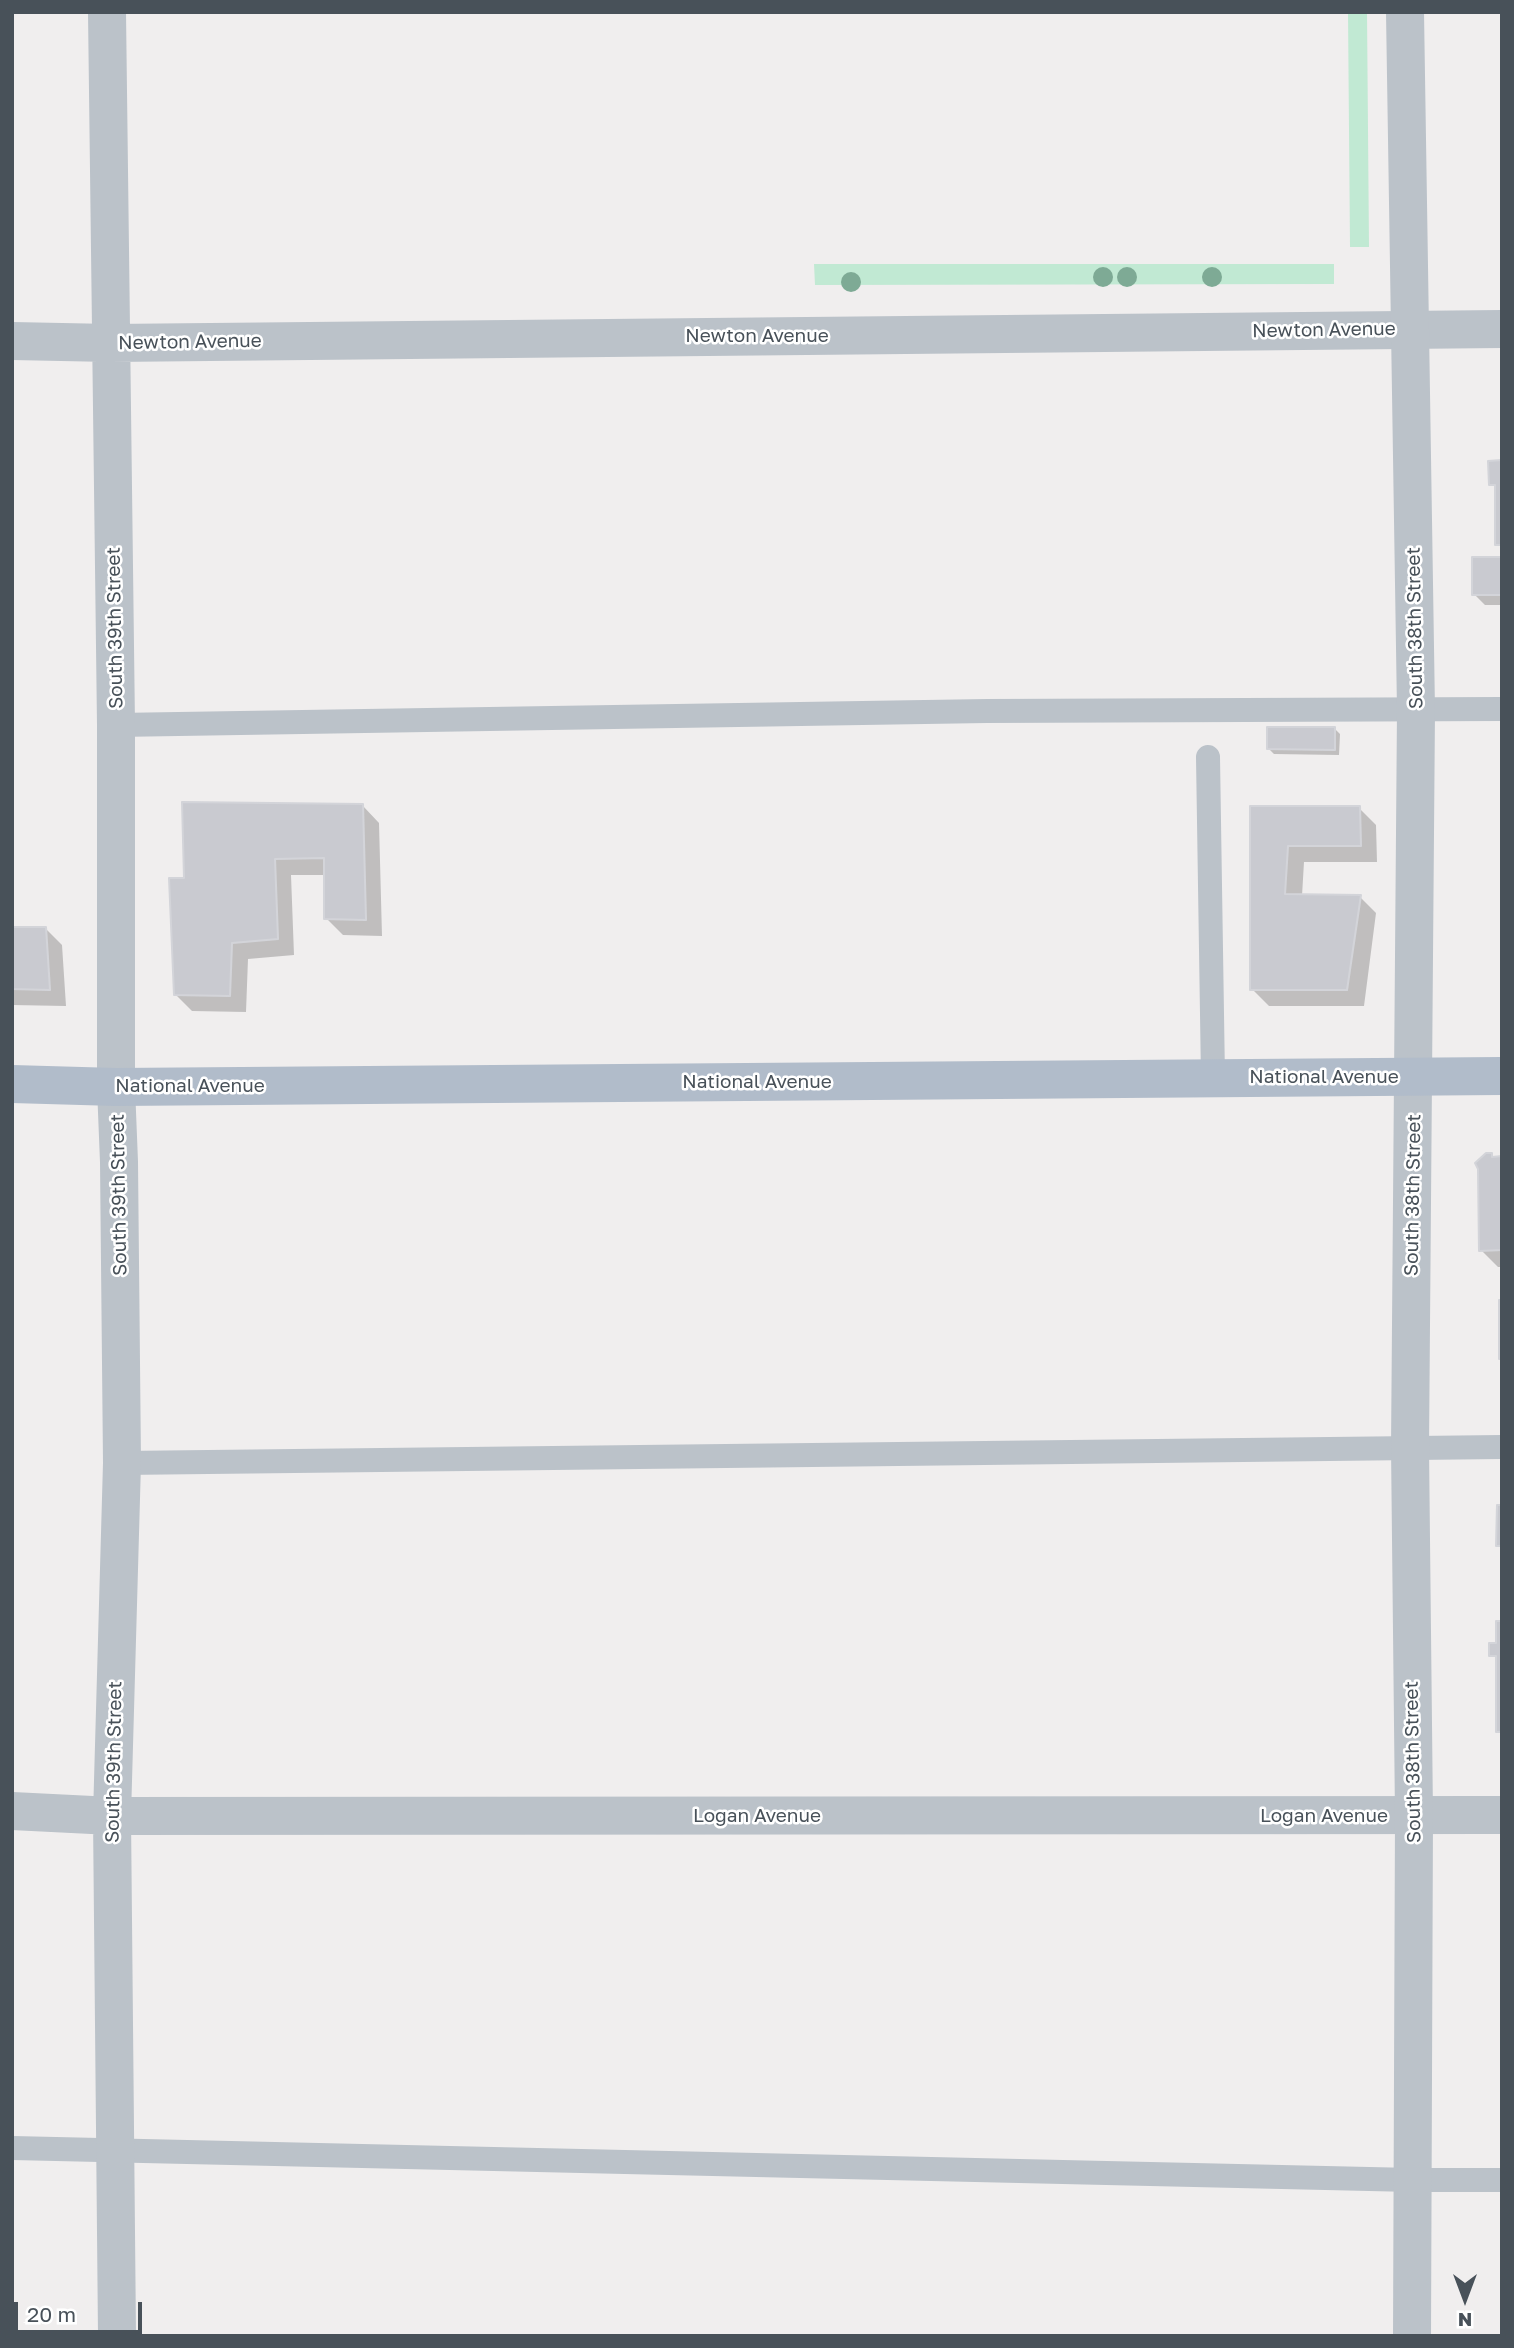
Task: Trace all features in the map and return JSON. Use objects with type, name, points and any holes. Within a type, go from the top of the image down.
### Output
[{"type":"main road","name":"National Avenue","points":[[12,1084],[116,1087],[1502,1076]]},
{"type":"street","name":"South 39th Street","points":[[107,12],[116,725],[116,1087],[122,1463],[112,1816],[117,2336]]},
{"type":"street","name":"South 38th Street","points":[[1405,12],[1416,710],[1409,1447],[1414,1816],[1412,2336]]},
{"type":"street","name":"Newton Avenue","points":[[12,341],[111,343],[1502,329]]},
{"type":"street","name":"Logan Avenue","points":[[12,1811],[112,1816],[1502,1815]]},
{"type":"lane","points":[[116,725],[988,711],[1502,709]]},
{"type":"lane","points":[[1208,757],[1213,1078]]},
{"type":"lane","points":[[122,1463],[1502,1447]]},
{"type":"lane","points":[[12,2148],[1502,2180]]},
{"type":"green space","points":[[1348,12],[1367,12],[1369,247],[1350,247]]},
{"type":"green space","points":[[814,264],[1334,264],[1334,284],[815,285]]},
{"type":"building","points":[[1502,460],[1502,545],[1495,545],[1495,485],[1489,485],[1488,461]]},
{"type":"building","points":[[1472,557],[1502,557],[1502,595],[1472,595]]},
{"type":"building","points":[[1267,727],[1335,727],[1335,750],[1267,749]]},
{"type":"building","points":[[182,802],[363,804],[366,920],[324,919],[324,858],[275,859],[278,939],[232,943],[230,996],[174,995],[169,878],[184,878]]},
{"type":"building","points":[[1250,806],[1360,806],[1361,846],[1288,846],[1285,894],[1361,895],[1347,990],[1250,990]]},
{"type":"building","points":[[12,927],[46,927],[50,990],[12,989]]},
{"type":"building","points":[[1486,1153],[1492,1153],[1492,1157],[1502,1156],[1502,1250],[1479,1251],[1478,1169],[1475,1163]]},
{"type":"building","points":[[1499,1300],[1502,1300],[1502,1359],[1499,1359]]},
{"type":"building","points":[[1497,1505],[1502,1505],[1502,1546],[1496,1546]]},
{"type":"building","points":[[1496,1621],[1502,1621],[1502,1732],[1496,1732],[1496,1656],[1489,1656],[1489,1643],[1496,1643]]}]
